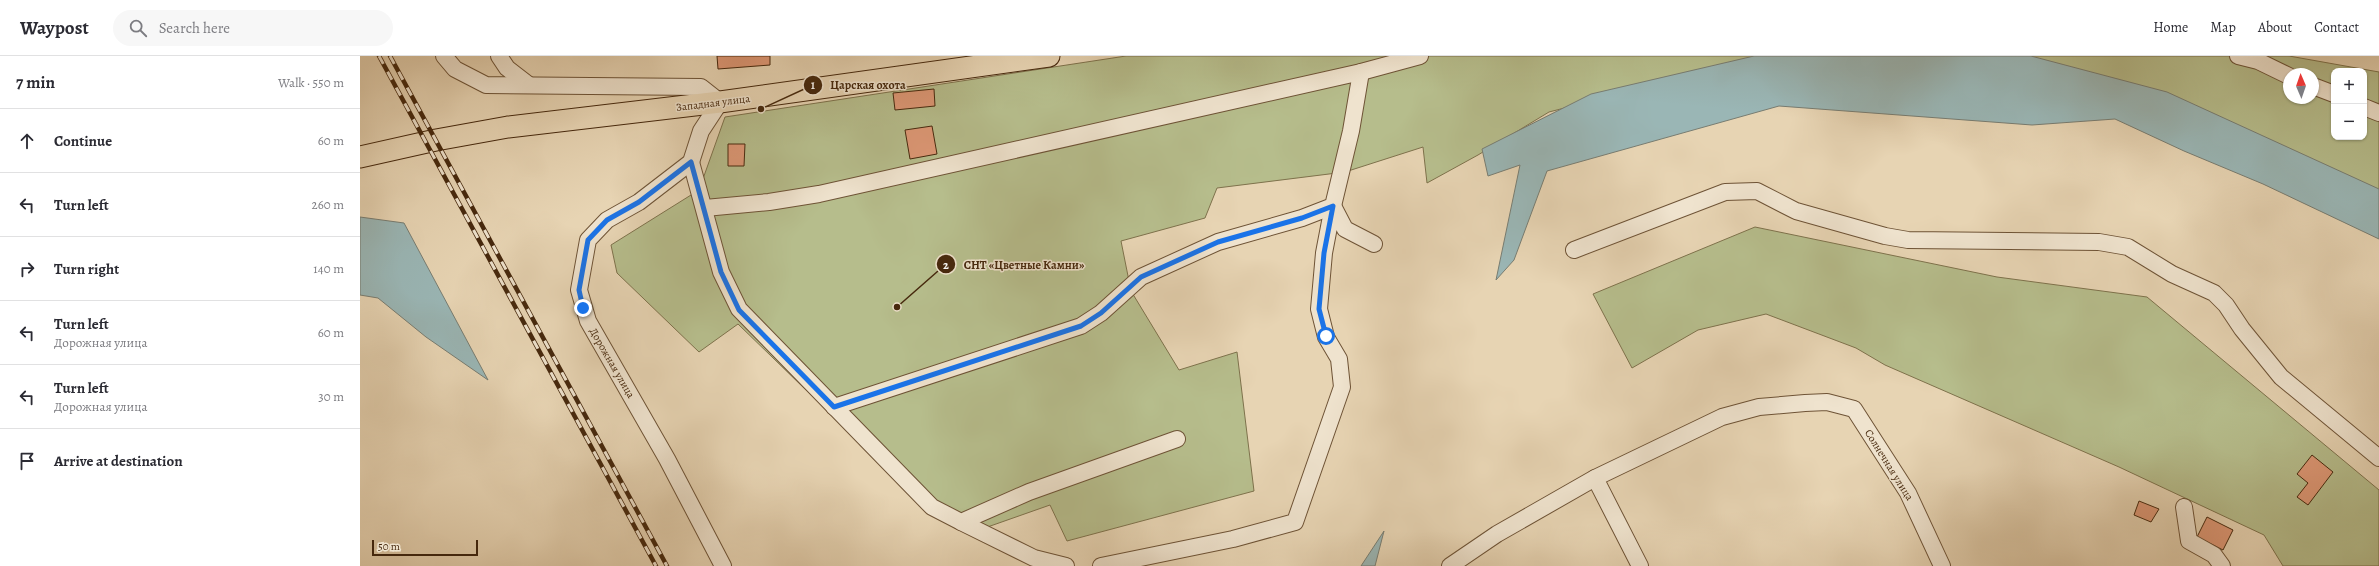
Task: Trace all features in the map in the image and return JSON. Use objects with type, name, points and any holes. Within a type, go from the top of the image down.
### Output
[{"type":"main road","name":"Западная улица","points":[[360,157],[425,142],[508,127],[720,102],[1049,56]]},
{"type":"street","points":[[444,56],[455,69],[486,85],[701,86],[720,102],[701,131],[691,162],[705,208],[721,272],[739,310],[932,507],[1034,558],[1066,566]]},
{"type":"street","points":[[499,56],[507,68],[529,85]]},
{"type":"street","points":[[705,208],[769,202],[819,194],[1360,72],[1392,60],[1420,56]]},
{"type":"street","points":[[2238,56],[2258,61],[2283,73]]},
{"type":"street","points":[[1101,566],[1233,538],[1296,522],[1342,387],[1339,359],[1326,336],[1319,309],[1324,253],[1333,206],[1351,130],[1360,72]]},
{"type":"street","points":[[2319,88],[2331,93]]},
{"type":"street","points":[[2367,108],[2379,113]]},
{"type":"street","name":"Дорожная улица","points":[[691,162],[639,202],[607,220],[596,230],[588,240],[579,290],[588,321],[668,459],[723,566]]},
{"type":"street","points":[[1574,250],[1724,192],[1757,191],[1796,211],[1885,236],[1908,240],[2100,242],[2128,247],[2172,274],[2214,293],[2226,305],[2242,329],[2281,377],[2379,458]]},
{"type":"street","points":[[1333,206],[1345,229],[1374,244]]},
{"type":"street","points":[[834,407],[1081,326],[1101,313],[1141,277],[1218,242],[1302,218],[1333,206]]},
{"type":"street","name":"Солнечная улица","points":[[1594,478],[1722,417],[1760,407],[1827,402],[1854,409],[1908,493],[1942,566]]},
{"type":"street","points":[[961,522],[1029,492],[1177,439]]},
{"type":"street","points":[[1450,566],[1497,534],[1594,478],[1640,566]]},
{"type":"street","points":[[2184,507],[2189,541],[2214,555],[2222,566]]},
{"type":"green space","points":[[1126,56],[1783,56],[1716,69],[1549,112],[1478,155],[1427,183],[1423,147],[1345,172],[1217,188],[1205,218],[1121,241],[1131,291],[1179,370],[1237,352],[1254,491],[1067,541],[1050,505],[979,530],[874,456],[738,324],[699,352],[617,273],[611,245],[699,190],[725,117]]},
{"type":"green space","points":[[2014,56],[2289,56],[2356,68],[2331,68],[2331,140],[2367,140],[2367,70],[2379,72],[2379,195]]},
{"type":"green space","points":[[1755,227],[1997,277],[2147,297],[2379,490],[2379,566],[2283,566],[2264,535],[2119,467],[1885,365],[1856,348],[1766,314],[1698,330],[1632,368],[1593,294]]},
{"type":"water","points":[[1754,56],[2031,56],[2167,92],[2379,189],[2379,239],[2263,184],[2184,151],[2115,119],[2032,125],[1779,106],[1547,171],[1514,260],[1496,280],[1520,165],[1488,176],[1482,149],[1591,94]]},
{"type":"water","points":[[360,217],[404,223],[488,380],[426,337],[378,298],[360,295]]},
{"type":"water","points":[[1384,531],[1375,566],[1361,566]]},
{"type":"building","points":[[717,56],[770,56],[770,65],[718,69]]},
{"type":"building","points":[[934,89],[935,106],[895,110],[893,93]]},
{"type":"building","points":[[932,126],[937,154],[910,159],[905,130]]},
{"type":"building","points":[[728,144],[745,144],[744,166],[728,166]]},
{"type":"building","points":[[2312,455],[2333,472],[2308,505],[2297,497],[2308,483],[2297,474]]},
{"type":"building","points":[[2139,501],[2159,509],[2151,522],[2134,515]]},
{"type":"building","points":[[2207,517],[2233,530],[2223,550],[2197,537]]},
{"type":"railway","points":[[379,56],[656,566]]},
{"type":"railway","points":[[390,56],[667,566]]},
{"type":"place","name":"Царская охота","points":[[761,109]]},
{"type":"place","name":"СНТ «Цветные Камни»","points":[[897,307]]},
{"type":"route","points":[[583,308],[579,290],[580,275],[588,240],[607,220],[639,202],[691,162],[705,208],[721,272],[739,310],[834,407],[1081,326],[1101,313],[1141,277],[1218,242],[1302,218],[1333,206],[1324,253],[1319,309],[1326,336]]}]
